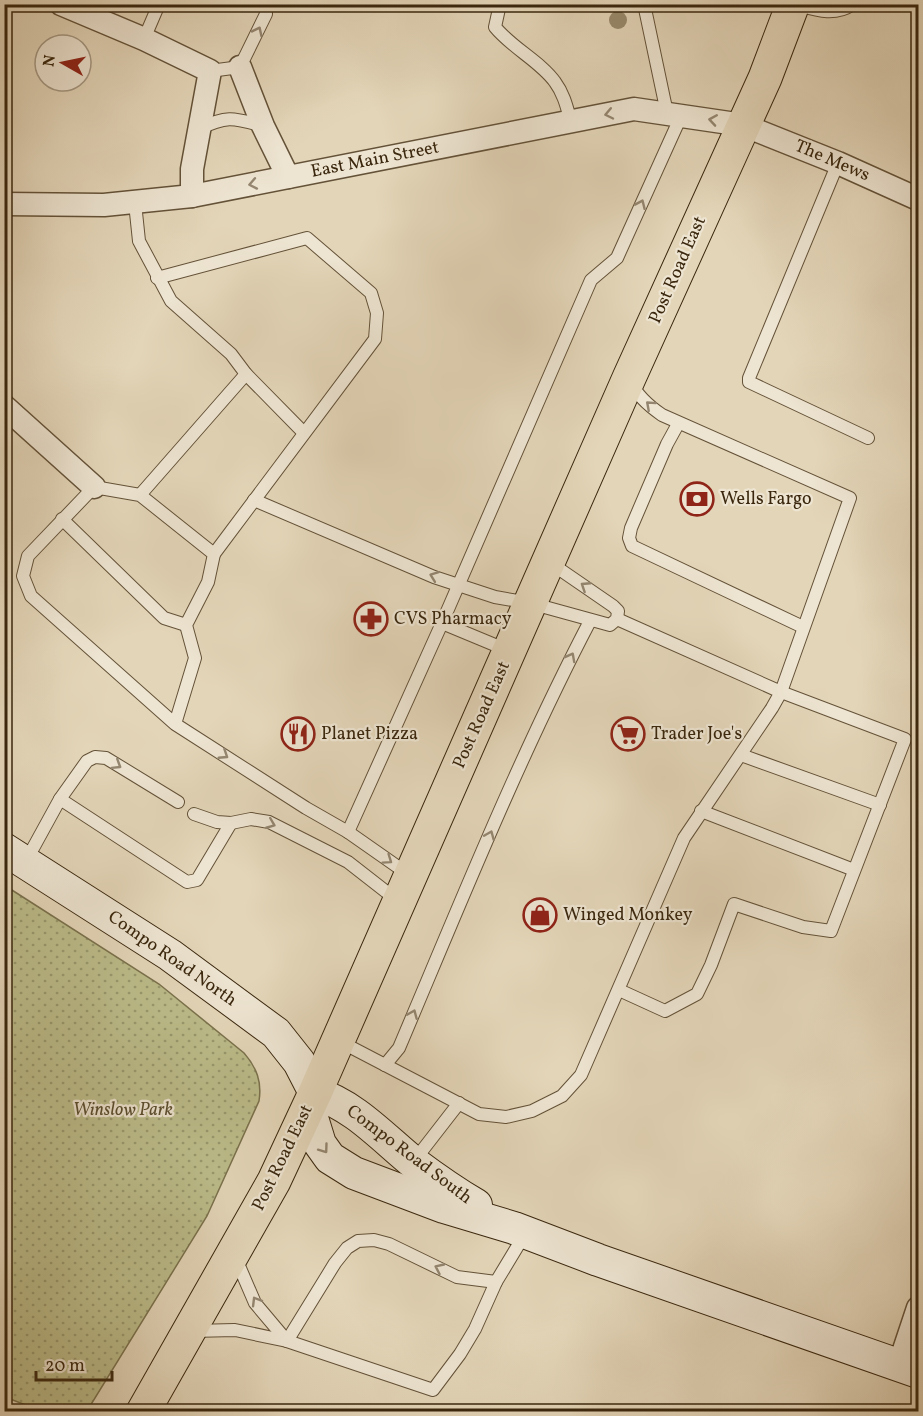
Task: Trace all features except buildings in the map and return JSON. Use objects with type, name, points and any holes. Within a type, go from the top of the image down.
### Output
[{"type":"main road","name":"Post Road East","points":[[143,1412],[274,1181],[315,1094],[629,378],[774,57],[794,4]]},
{"type":"main road","name":"Compo Road North","points":[[15,855],[170,955],[276,1033],[299,1062],[315,1094]]},
{"type":"main road","name":"Compo Road South","points":[[520,1230],[459,1195],[413,1162],[352,1110],[315,1094],[312,1118],[320,1144],[330,1158],[354,1173],[444,1207],[520,1230],[909,1368]]},
{"type":"street","points":[[61,4],[144,39],[210,71],[192,169],[192,196]]},
{"type":"street","points":[[240,67],[263,126],[288,177]]},
{"type":"street","name":"East Main Street","points":[[4,204],[104,205],[192,196],[634,109],[743,124]]},
{"type":"street","name":"The Mews","points":[[743,124],[918,199]]},
{"type":"street","points":[[4,406],[94,487]]},
{"type":"street","points":[[909,1368],[918,1308]]},
{"type":"lane","points":[[144,39],[159,4]]},
{"type":"lane","points":[[210,71],[240,67],[266,15],[265,4]]},
{"type":"lane","points":[[500,4],[495,27],[506,40],[554,80],[564,98],[571,122]]},
{"type":"lane","points":[[348,832],[442,623],[591,280],[617,258],[675,114],[644,4]]},
{"type":"lane","points":[[794,4],[826,13],[840,11],[853,4]]},
{"type":"lane","points":[[199,129],[219,119],[240,120],[263,126]]},
{"type":"lane","points":[[838,163],[749,382],[868,438]]},
{"type":"lane","points":[[135,203],[139,241],[171,302],[231,354],[246,374],[304,433]]},
{"type":"lane","points":[[157,278],[308,238],[371,293],[377,313],[375,339],[214,554],[208,582],[186,626],[195,658],[175,724]]},
{"type":"lane","points":[[140,495],[246,374]]},
{"type":"lane","points":[[339,1041],[479,1114],[506,1117],[532,1111],[562,1096],[581,1075],[684,838],[781,692],[850,498],[678,424],[649,405],[634,390],[629,378]]},
{"type":"lane","points":[[678,424],[667,444],[628,538],[632,546],[803,627]]},
{"type":"lane","points":[[214,554],[140,495],[94,487],[28,555],[23,576],[32,596],[175,724],[306,808],[348,832],[406,889]]},
{"type":"lane","points":[[254,500],[434,577],[458,585],[495,597],[530,603],[610,626],[617,619],[618,611],[613,606],[549,561]]},
{"type":"lane","points":[[62,519],[164,618],[186,626]]},
{"type":"lane","points":[[617,619],[781,692],[905,739],[831,932],[803,927],[734,904],[711,965],[697,994],[665,1011],[619,990]]},
{"type":"lane","points":[[386,1065],[399,1048],[520,765],[554,690],[590,621]]},
{"type":"lane","points":[[442,623],[510,651]]},
{"type":"lane","points":[[741,755],[880,805]]},
{"type":"lane","points":[[15,855],[87,761],[95,757],[106,758],[178,802]]},
{"type":"lane","points":[[60,799],[187,882],[197,880],[231,823]]},
{"type":"lane","points":[[701,811],[854,870]]},
{"type":"lane","points":[[194,814],[217,822],[231,823],[251,819],[269,822],[348,862],[365,877],[406,889]]},
{"type":"lane","points":[[413,1162],[459,1103]]},
{"type":"lane","points":[[189,1331],[235,1330],[287,1341],[433,1390],[460,1354],[475,1329],[520,1230]]},
{"type":"lane","points":[[287,1341],[335,1263],[346,1248],[358,1241],[374,1240],[389,1244],[458,1277],[496,1282]]},
{"type":"lane","points":[[234,1254],[255,1303],[287,1341]]},
{"type":"green space","name":"Winslow Park","points":[[4,885],[159,984],[244,1053],[252,1064],[259,1081],[259,1101],[207,1216],[87,1411],[41,1411],[5,1397]]},
{"type":"place","name":"Wells Fargo","points":[[697,499]]},
{"type":"place","name":"CVS Pharmacy","points":[[371,619]]},
{"type":"place","name":"Planet Pizza","points":[[298,734]]},
{"type":"place","name":"Trader Joe's","points":[[628,734]]},
{"type":"place","name":"Winged Monkey","points":[[540,915]]}]
